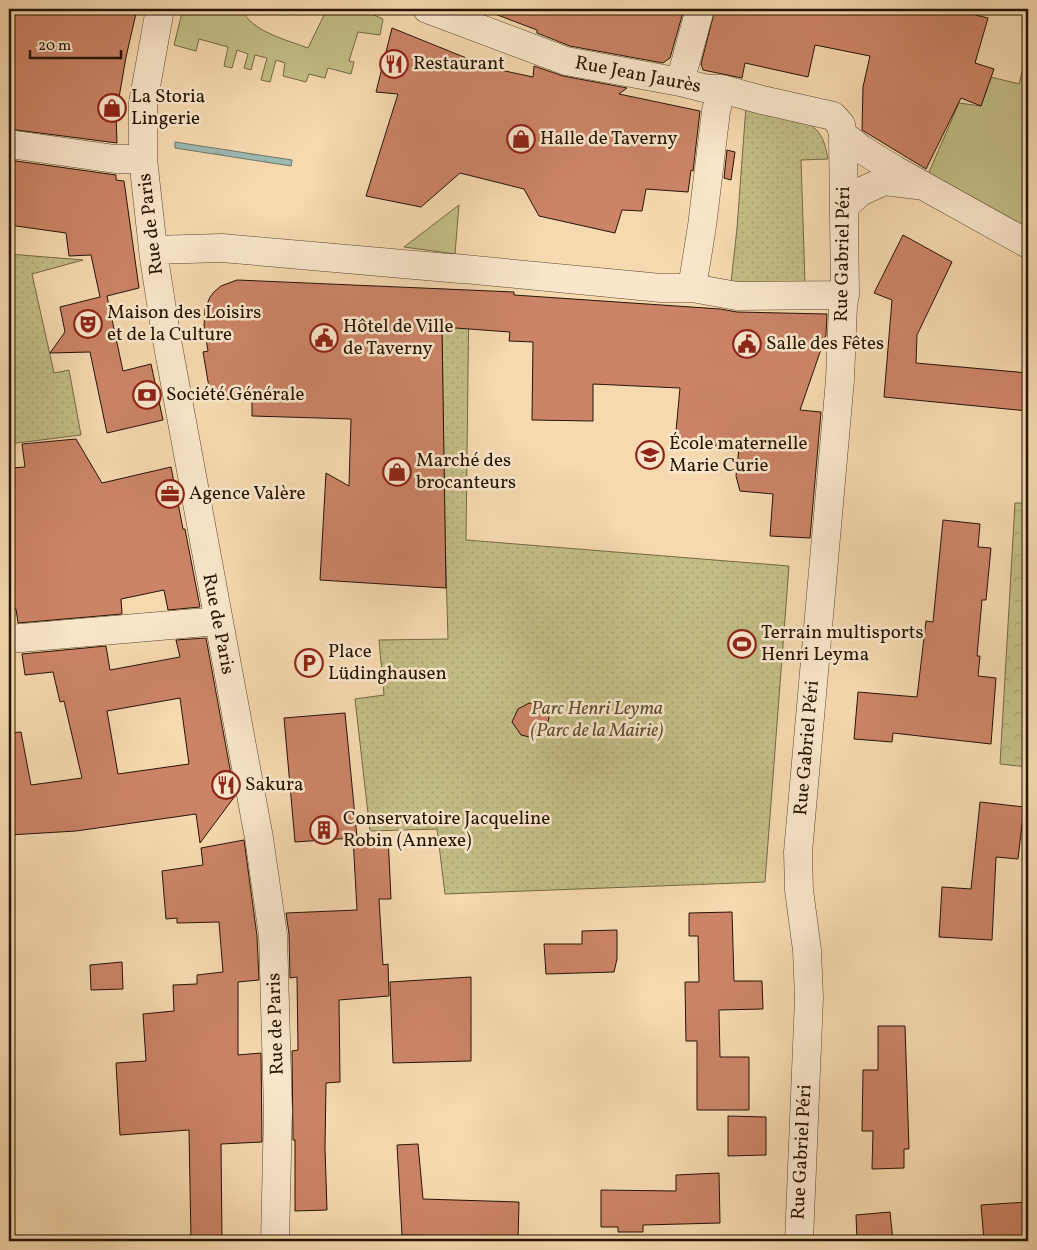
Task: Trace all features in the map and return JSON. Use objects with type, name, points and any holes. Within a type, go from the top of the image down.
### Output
[{"type":"street","name":"Rue de Paris","points":[[160,9],[143,103],[143,159],[153,250],[166,335],[259,838],[273,934],[278,1110],[275,1241]]},
{"type":"street","name":"Rue Jean Jaurès","points":[[427,9],[566,61],[708,89],[722,89],[833,116],[841,125],[843,135]]},
{"type":"street","points":[[680,82],[700,9]]},
{"type":"street","points":[[692,288],[702,226],[716,111],[722,89]]},
{"type":"street","points":[[843,135],[869,154],[1028,244]]},
{"type":"street","name":"Rue Gabriel Péri","points":[[799,1241],[808,998],[807,950],[799,890],[799,843],[840,380],[845,295],[843,135]]},
{"type":"street","points":[[9,144],[115,159],[143,159]]},
{"type":"street","points":[[844,207],[860,192],[884,181],[924,186]]},
{"type":"street","points":[[153,250],[222,248],[660,288],[692,288],[737,296],[845,295]]},
{"type":"street","points":[[9,639],[218,621]]},
{"type":"green space","points":[[183,9],[242,9],[246,17],[261,29],[308,48],[325,13],[316,9],[361,9],[383,19],[380,35],[358,32],[349,61],[354,62],[351,74],[328,68],[325,78],[309,74],[306,82],[283,76],[285,63],[276,60],[270,82],[261,80],[267,58],[255,55],[251,70],[244,68],[248,54],[237,50],[232,68],[224,66],[228,47],[199,39],[196,51],[174,45]]},
{"type":"green space","points":[[1028,48],[1028,244],[923,186],[959,103],[981,106],[991,77],[1019,84]]},
{"type":"green space","points":[[746,106],[786,115],[806,122],[819,133],[824,142],[828,159],[801,160],[805,282],[731,283]]},
{"type":"green space","points":[[459,205],[455,254],[404,247]]},
{"type":"green space","points":[[9,254],[83,260],[32,274],[54,373],[69,370],[81,435],[9,444]]},
{"type":"green space","name":"Parc Henri Leyma (Parc de la Mairie)","points":[[441,289],[469,291],[466,540],[789,566],[765,882],[445,894],[437,829],[370,831],[355,699],[384,695],[379,640],[448,639]]},
{"type":"green space","points":[[1015,503],[1028,503],[1028,767],[1000,764]]},
{"type":"water","points":[[175,142],[292,160],[291,166],[175,148]]},
{"type":"building","points":[[9,9],[58,9],[81,13],[82,9],[137,9],[116,115],[117,143],[9,129]]},
{"type":"building","points":[[487,9],[684,9],[670,58],[663,63],[570,46],[537,33],[537,30],[487,11]]},
{"type":"building","points":[[715,9],[951,9],[988,18],[975,63],[994,69],[981,106],[961,98],[926,169],[862,130],[863,87],[870,56],[815,45],[808,77],[745,63],[742,78],[703,70],[701,64]]},
{"type":"building","name":"Halle de Taverny","points":[[392,28],[491,68],[533,77],[534,66],[563,76],[627,88],[619,94],[700,111],[693,171],[691,170],[688,192],[646,189],[642,211],[622,210],[615,233],[539,216],[524,189],[460,173],[421,207],[366,196],[398,94],[376,92]]},
{"type":"building","points":[[727,150],[735,152],[731,180],[724,178]]},
{"type":"building","points":[[9,160],[116,175],[116,180],[124,181],[139,288],[107,296],[123,371],[151,364],[163,420],[107,433],[90,352],[50,353],[65,332],[60,307],[100,297],[91,255],[69,256],[66,233],[9,225]]},
{"type":"building","points":[[903,235],[952,262],[917,335],[916,363],[1028,373],[1028,411],[884,397],[892,300],[874,293]]},
{"type":"building","points":[[237,280],[514,292],[514,295],[720,309],[737,312],[827,314],[826,335],[800,410],[821,412],[810,538],[770,536],[773,494],[740,491],[736,476],[739,448],[675,442],[680,388],[593,384],[593,421],[532,420],[533,342],[509,341],[510,332],[442,327],[446,588],[320,580],[326,473],[349,486],[351,419],[252,416],[252,400],[211,399],[203,352],[208,351],[204,326],[205,309],[214,292],[221,286]]},
{"type":"building","points":[[76,439],[102,483],[171,467],[200,607],[168,610],[164,590],[121,599],[122,614],[18,623],[16,609],[9,609],[9,468],[25,467],[22,444]]},
{"type":"building","points":[[943,520],[980,524],[978,547],[991,548],[986,600],[982,600],[977,656],[980,656],[978,676],[996,678],[991,744],[893,733],[892,742],[854,739],[858,692],[917,697],[926,621],[933,622]]},
{"type":"building","points":[[206,638],[235,796],[200,843],[196,814],[76,831],[9,835],[9,733],[21,732],[31,785],[82,778],[64,701],[60,702],[53,672],[25,675],[22,654],[106,646],[110,670],[180,657],[176,640]],"holes":[[[180,698],[189,764],[118,774],[107,711]]]},
{"type":"building","points":[[529,703],[541,705],[549,717],[546,731],[534,738],[521,735],[512,722],[518,709]]},
{"type":"building","points":[[345,713],[357,837],[388,836],[391,899],[379,899],[383,965],[388,964],[389,996],[339,1000],[340,1082],[326,1083],[325,1148],[327,1210],[295,1211],[292,1051],[298,1050],[297,977],[290,978],[289,934],[286,913],[357,910],[353,838],[295,842],[284,718]]},
{"type":"building","points":[[980,802],[1024,807],[1018,859],[996,857],[992,940],[939,937],[942,887],[971,889]]},
{"type":"building","points":[[244,840],[257,936],[259,980],[238,982],[238,1055],[261,1053],[262,1142],[221,1144],[222,1241],[191,1241],[189,1130],[120,1135],[116,1063],[146,1061],[143,1014],[174,1011],[173,985],[197,984],[197,975],[223,972],[219,922],[177,923],[177,918],[166,919],[162,871],[203,865],[201,848]]},
{"type":"building","points":[[732,912],[734,981],[762,981],[763,1009],[719,1010],[720,1057],[749,1057],[749,1110],[697,1110],[697,1041],[686,1041],[685,982],[699,982],[698,936],[689,936],[689,913]]},
{"type":"building","points":[[617,930],[617,959],[614,972],[546,974],[544,944],[582,944],[582,931]]},
{"type":"building","points":[[122,962],[123,989],[91,990],[90,965]]},
{"type":"building","points":[[471,977],[471,1061],[393,1063],[390,982]]},
{"type":"building","points":[[878,1026],[905,1026],[909,1149],[904,1149],[904,1168],[872,1169],[873,1131],[862,1131],[863,1070],[878,1070]]},
{"type":"building","points":[[728,1116],[766,1117],[766,1155],[728,1156]]},
{"type":"building","points":[[418,1144],[423,1199],[519,1202],[518,1239],[464,1239],[464,1236],[402,1235],[397,1145]]},
{"type":"building","points":[[719,1173],[720,1223],[643,1225],[643,1232],[618,1232],[618,1227],[601,1227],[601,1190],[676,1191],[676,1175]]},
{"type":"building","points":[[1028,1202],[1028,1241],[984,1241],[981,1205]]},
{"type":"building","points":[[890,1212],[893,1241],[857,1241],[856,1215]]},
{"type":"place","name":"Restaurant","points":[[394,64]]},
{"type":"place","name":"La Storia Lingerie","points":[[112,108]]},
{"type":"place","name":"Halle de Taverny","points":[[521,139]]},
{"type":"place","name":"Maison des Loisirs et de la Culture","points":[[88,324]]},
{"type":"place","name":"Hôtel de Ville de Taverny","points":[[324,338]]},
{"type":"place","name":"Salle des Fêtes","points":[[747,344]]},
{"type":"place","name":"Société Générale","points":[[147,395]]},
{"type":"place","name":"École maternelle Marie Curie","points":[[650,455]]},
{"type":"place","name":"Marché des brocanteurs","points":[[397,472]]},
{"type":"place","name":"Agence Valère","points":[[170,494]]},
{"type":"place","name":"Terrain multisports Henri Leyma","points":[[742,644]]},
{"type":"place","name":"Place Lüdinghausen","points":[[309,663]]},
{"type":"place","name":"Sakura","points":[[226,785]]},
{"type":"place","name":"Conservatoire Jacqueline Robin (Annexe)","points":[[324,830]]}]
